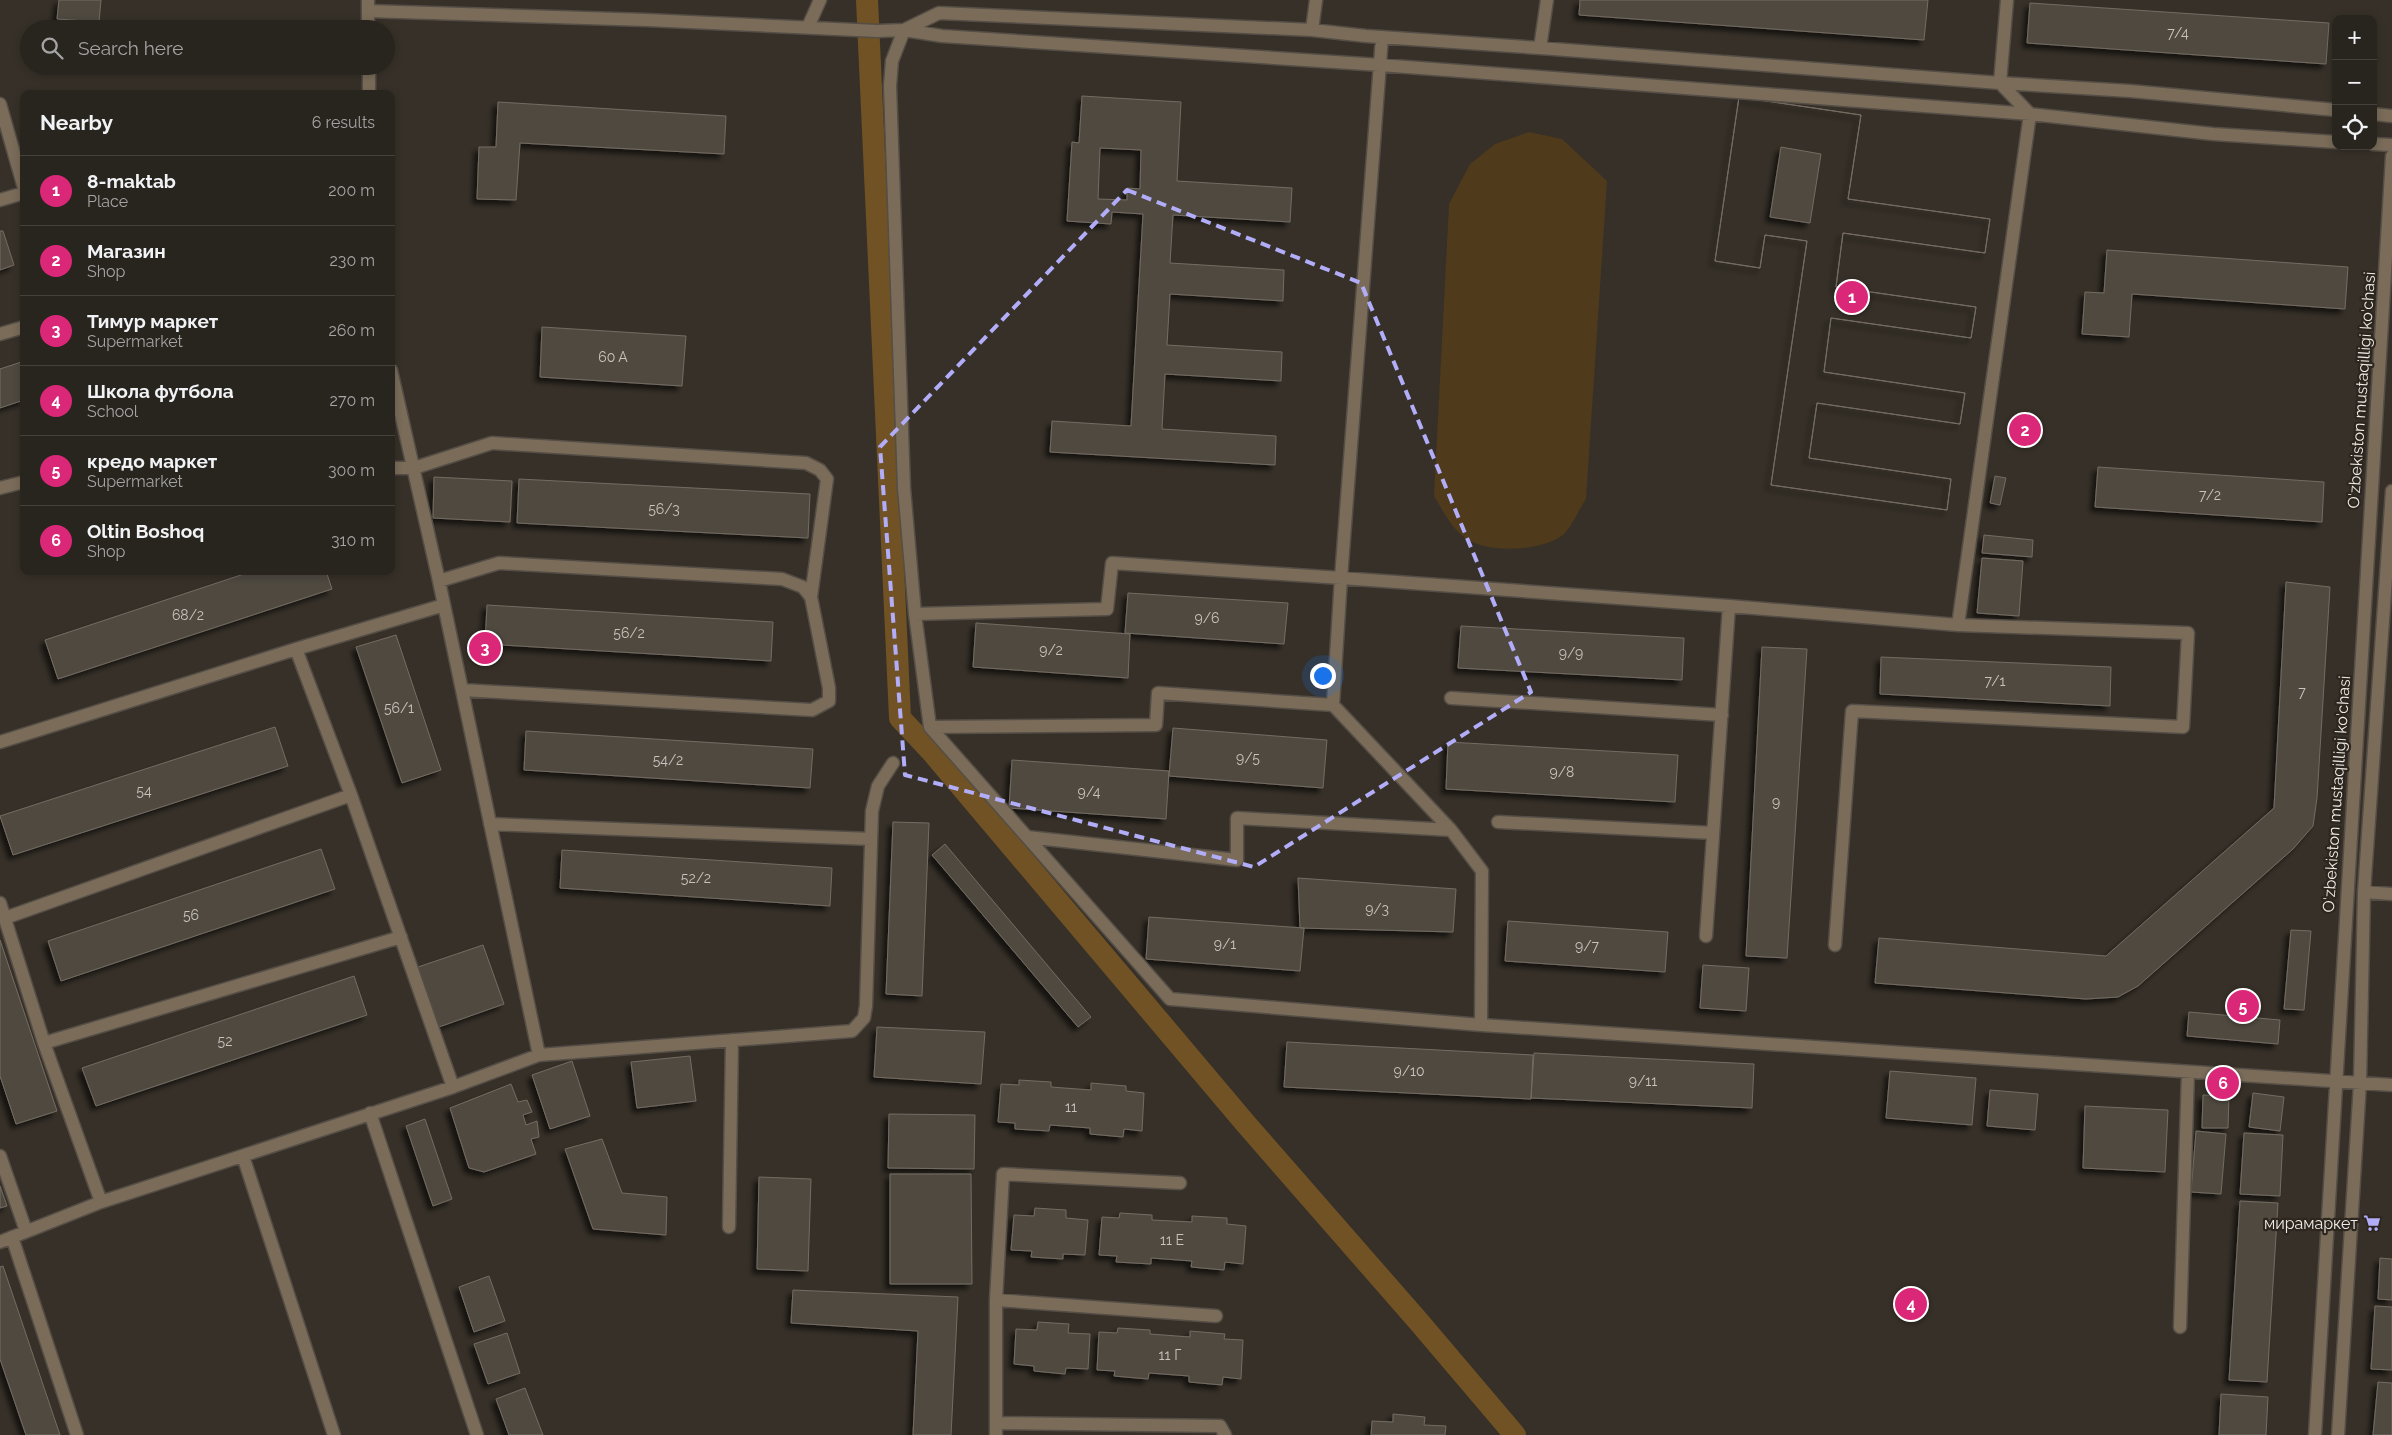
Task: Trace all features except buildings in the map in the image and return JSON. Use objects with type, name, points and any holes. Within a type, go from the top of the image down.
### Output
[{"type":"street","points":[[808,28],[820,0]]},
{"type":"street","points":[[939,13],[940,0]]},
{"type":"street","points":[[1312,30],[1316,0]]},
{"type":"street","points":[[1540,48],[1547,0]]},
{"type":"street","points":[[2007,0],[2000,84],[2030,114]]},
{"type":"street","points":[[368,20],[368,5],[808,28],[877,31],[904,30],[942,36],[1380,65],[2030,114],[2213,134],[2332,142]]},
{"type":"street","points":[[2332,110],[2130,91],[2000,84],[1382,37],[1312,30],[939,13],[904,30],[892,61],[890,86],[904,488],[915,614],[930,727],[1170,998],[1481,1025],[2392,1085]]},
{"type":"street","points":[[1333,705],[1382,37]]},
{"type":"street","points":[[369,75],[369,90]]},
{"type":"street","points":[[0,104],[20,174]]},
{"type":"street","points":[[1958,624],[2030,114]]},
{"type":"street","points":[[2377,114],[2392,116]]},
{"type":"street","points":[[2377,144],[2392,145]]},
{"type":"street","name":"O'zbekiston mustaqilligi ko'chasi","points":[[2315,1435],[2392,156]]},
{"type":"street","points":[[0,200],[20,194]]},
{"type":"street","points":[[0,334],[20,327]]},
{"type":"street","points":[[395,387],[439,581],[539,1055]]},
{"type":"street","points":[[395,468],[414,468],[492,444],[806,463],[820,470],[826,479],[811,598],[829,701],[812,710],[462,690]]},
{"type":"street","points":[[0,488],[20,483]]},
{"type":"street","points":[[2338,1435],[2360,1083],[2364,892],[2390,544],[2392,491]]},
{"type":"street","points":[[439,581],[499,563],[782,579],[803,587],[811,598]]},
{"type":"street","points":[[915,614],[1107,609],[1112,563],[1341,578],[1958,624],[2188,633],[2183,727],[1852,711],[1835,945]]},
{"type":"street","points":[[0,742],[296,649],[444,605]]},
{"type":"street","points":[[1706,936],[1729,606]]},
{"type":"street","points":[[296,649],[352,795],[453,1087]]},
{"type":"street","points":[[930,727],[1156,725],[1158,693],[1333,705],[1451,830],[1482,871],[1481,1025]]},
{"type":"street","points":[[1451,698],[1722,715]]},
{"type":"street","points":[[77,1435],[6,1240],[101,1202],[453,1087],[539,1055],[852,1031],[864,1018],[872,811],[878,786],[893,763]]},
{"type":"street","points":[[5,918],[352,795]]},
{"type":"street","points":[[1027,837],[1237,860],[1238,818],[1451,830]]},
{"type":"street","points":[[1498,822],[1713,833]]},
{"type":"street","points":[[490,824],[872,839]]},
{"type":"street","points":[[2364,892],[2392,894]]},
{"type":"street","points":[[0,903],[44,1043],[101,1202]]},
{"type":"street","points":[[44,1043],[401,937]]},
{"type":"street","points":[[729,1227],[732,1040]]},
{"type":"street","points":[[2180,1327],[2188,1072]]},
{"type":"street","points":[[370,1113],[477,1435]]},
{"type":"street","points":[[0,1156],[26,1231]]},
{"type":"street","points":[[243,1156],[334,1435]]},
{"type":"street","points":[[1180,1183],[1002,1174],[996,1300],[996,1429],[1220,1426],[1225,1435]]},
{"type":"street","points":[[996,1300],[1216,1316]]},
{"type":"highlighted area","points":[[1127,190],[1361,283],[1531,692],[1254,867],[905,775],[880,447]]},
{"type":"shaded area","points":[[1529,132],[1562,139],[1607,181],[1586,499],[1563,535],[1543,544],[1504,549],[1480,545],[1464,537],[1449,521],[1434,496],[1449,204],[1470,164],[1495,144]]},
{"type":"waterway","points":[[867,0],[900,718],[932,752],[1246,1124],[1515,1435]]},
{"type":"place","name":"8-maktab","points":[[1852,297]]},
{"type":"place","name":"Магазин","points":[[2025,430]]},
{"type":"place","name":"Тимур маркет","points":[[485,648]]},
{"type":"place","name":"кредо маркет","points":[[2243,1006]]},
{"type":"place","name":"Oltin Boshoq","points":[[2223,1083]]},
{"type":"place","name":"мирамаркет","points":[[2372,1223]]},
{"type":"place","name":"Школа футбола","points":[[1911,1304]]}]
